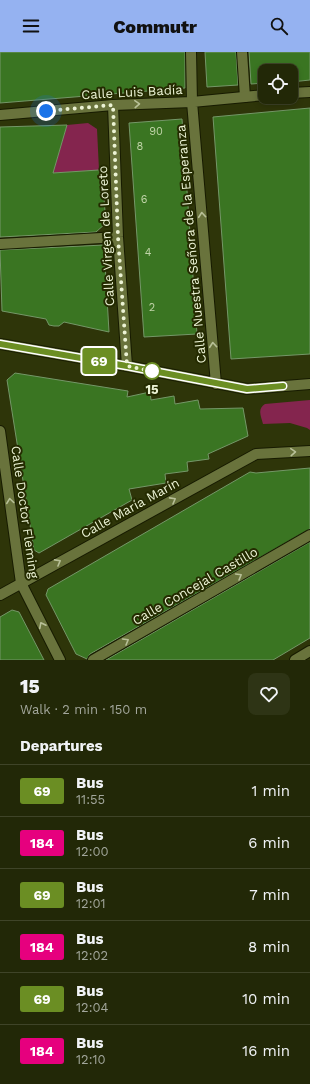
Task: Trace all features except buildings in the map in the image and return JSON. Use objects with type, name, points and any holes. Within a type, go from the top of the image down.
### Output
[{"type":"street","name":"Calle Nuestra Señora de la Esperanza","points":[[191,52],[192,102],[216,384]]},
{"type":"street","points":[[242,52],[245,97]]},
{"type":"street","points":[[298,93],[310,92]]},
{"type":"street","name":"Calle Luis Badía","points":[[0,115],[113,105],[192,102],[258,96]]},
{"type":"street","name":"Calle Virgen de Loreto","points":[[113,105],[118,237],[127,366]]},
{"type":"street","points":[[0,244],[118,237]]},
{"type":"street","points":[[0,344],[247,389],[310,384]]},
{"type":"street","name":"Calle Doctor Fleming","points":[[0,431],[21,582],[60,660]]},
{"type":"street","name":"Calle María Marín","points":[[0,595],[21,582],[256,454],[310,451]]},
{"type":"street","name":"Calle Concejal Castillo","points":[[93,660],[310,535]]},
{"type":"street","points":[[295,660],[310,652]]},
{"type":"shaded area","points":[[88,123],[97,129],[99,170],[53,173],[67,125]]},
{"type":"shaded area","points":[[310,400],[310,430],[290,423],[263,424],[260,410],[265,404]]},
{"type":"bus line","name":"69","points":[[0,344],[247,389],[283,386]]},
{"type":"place","name":"15","points":[[152,371]]},
{"type":"route","points":[[46,111],[113,105],[118,237],[127,366],[156,372],[152,371]]}]
